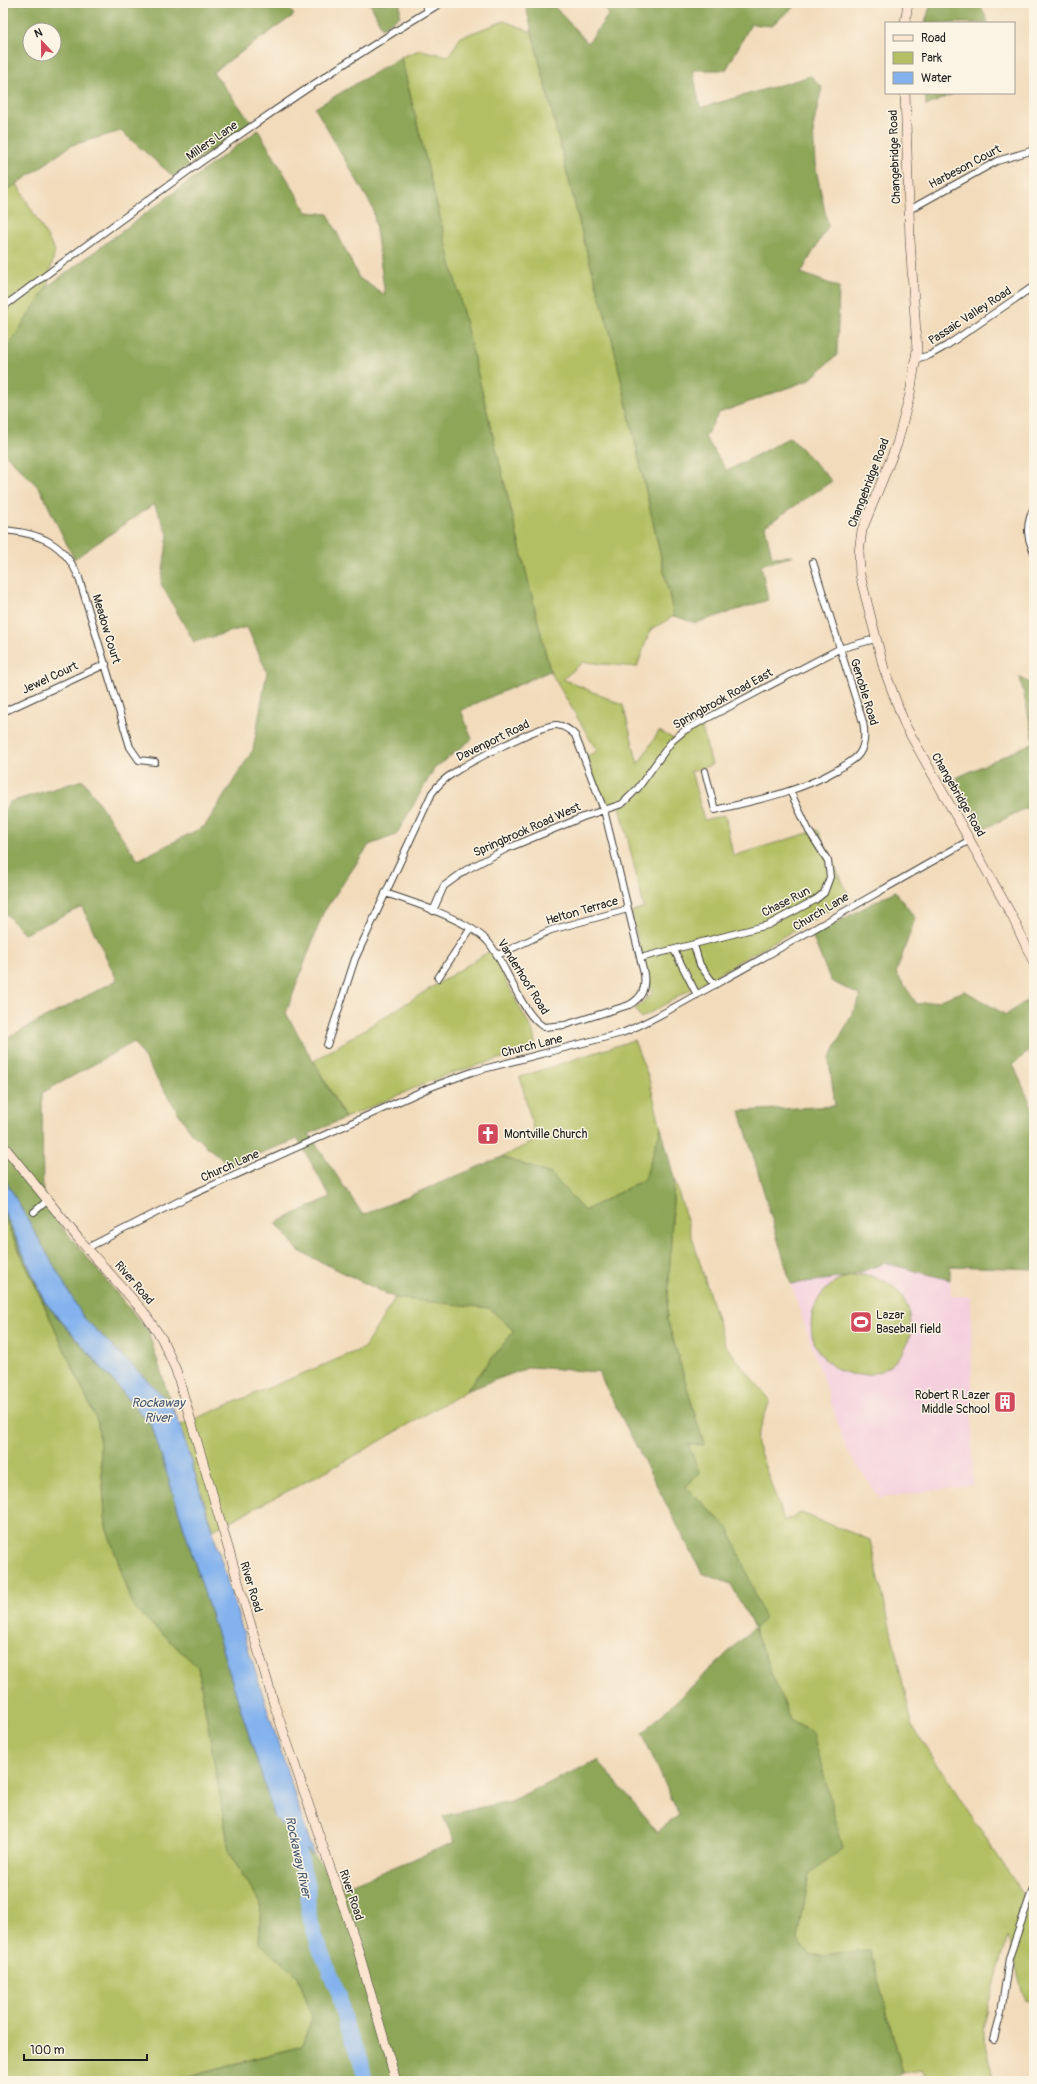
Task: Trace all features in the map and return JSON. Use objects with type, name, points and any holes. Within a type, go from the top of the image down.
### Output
[{"type":"street","points":[[424,3],[428,10]]},
{"type":"street","name":"Millers Lane","points":[[3,307],[245,132],[365,50],[441,3]]},
{"type":"street","points":[[905,22],[908,3]]},
{"type":"street","name":"Changebridge Road","points":[[905,94],[916,350],[910,394],[897,444],[864,524],[860,541],[860,574],[876,639],[894,700],[905,725],[1012,916],[1034,963]]},
{"type":"street","name":"Harbeson Court","points":[[909,210],[997,161],[1034,150]]},
{"type":"street","name":"Passaic Valley Road","points":[[915,359],[930,355],[946,346],[1034,286]]},
{"type":"street","points":[[1034,508],[1029,520],[1027,531],[1029,542],[1034,552]]},
{"type":"street","name":"Meadow Court","points":[[3,530],[26,532],[42,537],[60,550],[71,563],[79,578],[133,753],[139,760],[155,762]]},
{"type":"street","name":"Genoble Road","points":[[705,771],[715,810],[790,791],[817,782],[851,762],[859,754],[864,744],[863,722],[812,562]]},
{"type":"street","name":"Springbrook Road East","points":[[604,810],[622,804],[631,797],[676,737],[839,649],[876,639]]},
{"type":"street","name":"Jewel Court","points":[[3,712],[106,664]]},
{"type":"street","name":"Davenport Road","points":[[327,1045],[355,959],[426,804],[439,784],[452,773],[479,758],[542,729],[556,725],[561,726],[575,735],[604,810],[645,981],[643,992]]},
{"type":"street","name":"Chase Run","points":[[640,958],[768,925],[815,900],[827,888],[830,872],[828,861],[809,831],[790,791]]},
{"type":"street","name":"Springbrook Road West","points":[[433,911],[444,886],[466,870],[506,849],[583,817],[604,810]]},
{"type":"street","name":"Church Lane","points":[[87,1248],[189,1196],[431,1087],[472,1072],[622,1033],[645,1024],[715,984],[776,952],[859,902],[970,840]]},
{"type":"street","name":"Vanderhoof Road","points":[[385,893],[433,911],[471,928],[482,935],[498,955],[531,1016],[544,1027],[565,1025],[629,1005],[635,1002],[643,992]]},
{"type":"street","name":"Helton Terrace","points":[[498,955],[551,930],[628,909]]},
{"type":"street","points":[[438,978],[471,928]]},
{"type":"street","points":[[694,945],[700,965],[715,984]]},
{"type":"street","points":[[674,950],[697,995]]},
{"type":"street","name":"River Road","points":[[3,1145],[87,1248],[153,1325],[176,1370],[272,1698],[298,1778],[356,1943],[396,2081]]},
{"type":"street","points":[[34,1212],[48,1200]]},
{"type":"street","points":[[994,2039],[1001,2013],[1009,1958],[1034,1885]]},
{"type":"shaded area","points":[[885,1263],[950,1280],[951,1296],[971,1296],[973,1485],[880,1498],[847,1451],[791,1284],[847,1277]]},
{"type":"green space","points":[[3,3],[285,3],[294,15],[213,72],[252,123],[173,176],[121,131],[72,145],[17,184],[3,192]]},
{"type":"green space","points":[[370,3],[400,3],[400,16],[382,28]]},
{"type":"green space","points":[[525,3],[551,3],[588,43],[609,14],[601,3],[798,3],[771,26],[751,24],[726,70],[693,70],[700,108],[811,76],[822,87],[813,127],[815,164],[828,226],[801,273],[839,287],[837,355],[809,380],[719,413],[705,437],[727,471],[790,437],[832,481],[765,526],[772,557],[793,556],[761,565],[768,600],[696,623],[674,616],[612,339],[585,245]]},
{"type":"green space","points":[[931,3],[980,3],[988,22],[925,22]]},
{"type":"green space","points":[[504,21],[532,32],[585,245],[612,339],[674,616],[650,630],[637,667],[583,662],[563,679],[623,705],[638,764],[659,731],[674,739],[700,721],[712,765],[691,771],[704,820],[725,815],[733,856],[818,830],[850,898],[641,1018],[635,1009],[652,994],[631,912],[644,908],[619,802],[603,807],[587,756],[597,751],[550,671],[401,57],[420,50],[448,56],[461,37]]},
{"type":"green space","points":[[401,57],[550,671],[461,710],[472,739],[434,769],[396,835],[369,845],[323,913],[286,1013],[345,1118],[309,1134],[363,1215],[502,1157],[551,1174],[584,1211],[645,1179],[661,1128],[674,1178],[667,1319],[704,1445],[688,1444],[699,1472],[686,1487],[729,1529],[765,1619],[754,1629],[790,1720],[813,1733],[843,1848],[809,1874],[798,1939],[811,1956],[870,1950],[903,2073],[890,2081],[170,2081],[302,2046],[312,2017],[298,1976],[259,1943],[261,1903],[230,1855],[198,1667],[134,1608],[106,1526],[98,1423],[3,1215],[3,1209],[45,1303],[152,1426],[275,1818],[345,1887],[455,1842],[443,1816],[510,1801],[598,1760],[657,1832],[679,1815],[642,1733],[754,1628],[731,1584],[702,1573],[598,1372],[530,1367],[466,1391],[514,1331],[489,1308],[395,1298],[299,1251],[276,1223],[330,1197],[298,1139],[229,1165],[191,1133],[134,1042],[42,1093],[43,1204],[148,1331],[171,1404],[83,1317],[3,1176],[3,1040],[117,980],[82,907],[24,934],[3,910],[3,812],[10,802],[83,780],[138,860],[205,826],[253,750],[267,672],[247,627],[194,642],[161,584],[168,534],[154,504],[74,559],[40,489],[3,452],[3,354],[47,287],[258,130],[307,212],[328,214],[359,278],[385,295],[373,208],[315,108]]},
{"type":"green space","points":[[926,94],[953,94],[926,106]]},
{"type":"green space","points":[[17,184],[55,251],[47,287],[3,354],[3,192]]},
{"type":"green space","points":[[1020,677],[1034,686],[1034,740]]},
{"type":"green space","points":[[1034,742],[1034,804],[984,829],[956,778]]},
{"type":"green space","points":[[895,891],[915,918],[896,973],[917,1004],[937,1001],[965,991],[1006,1015],[1029,999],[1034,1011],[1034,1047],[1013,1064],[1034,1112],[1034,1269],[950,1266],[950,1280],[885,1263],[847,1277],[791,1284],[740,1111],[835,1106],[829,1060],[861,996],[831,981],[812,936]]},
{"type":"green space","points":[[490,951],[533,1032],[536,1048],[445,1075],[345,1118],[314,1061]]},
{"type":"green space","points":[[634,1040],[649,1079],[661,1128],[645,1179],[584,1211],[551,1174],[502,1157],[536,1140],[520,1077]]},
{"type":"green space","points":[[674,1178],[725,1345],[770,1400],[756,1441],[784,1521],[801,1513],[870,1540],[913,1727],[1034,1911],[1034,1999],[1025,2001],[1007,1935],[982,2028],[995,2081],[928,2081],[922,2070],[903,2073],[870,1950],[811,1956],[798,1939],[809,1874],[813,1734],[790,1721],[754,1629],[729,1530],[686,1487],[688,1444],[704,1445],[667,1319]]},
{"type":"green space","points":[[3,1215],[98,1423],[106,1526],[134,1608],[198,1667],[230,1855],[261,1903],[259,1943],[298,1976],[312,2017],[302,2046],[170,2081],[3,2081]]},
{"type":"green space","name":"Lazar Baseball field","points":[[861,1275],[871,1276],[889,1283],[903,1297],[910,1315],[910,1335],[903,1353],[889,1367],[871,1374],[861,1375],[851,1374],[833,1367],[819,1353],[812,1335],[811,1325],[812,1315],[819,1297],[833,1283],[851,1276]]},
{"type":"green space","points":[[395,1298],[489,1307],[514,1331],[466,1391],[351,1458],[213,1530],[180,1425],[364,1348]]},
{"type":"water","name":"Rockaway River","points":[[3,1176],[83,1317],[171,1404],[180,1425],[247,1645],[314,1856],[275,1818],[152,1426],[45,1302],[3,1209]]},
{"type":"waterway","name":"Rockaway River","points":[[292,1818],[308,1890],[308,1912],[318,1945],[339,1994],[346,2028],[361,2059],[365,2081]]},
{"type":"place","name":"Montville Church","points":[[488,1134]]},
{"type":"place","name":"Lazar Baseball field","points":[[861,1322]]},
{"type":"place","name":"Robert R Lazer Middle School","points":[[1005,1402]]}]
